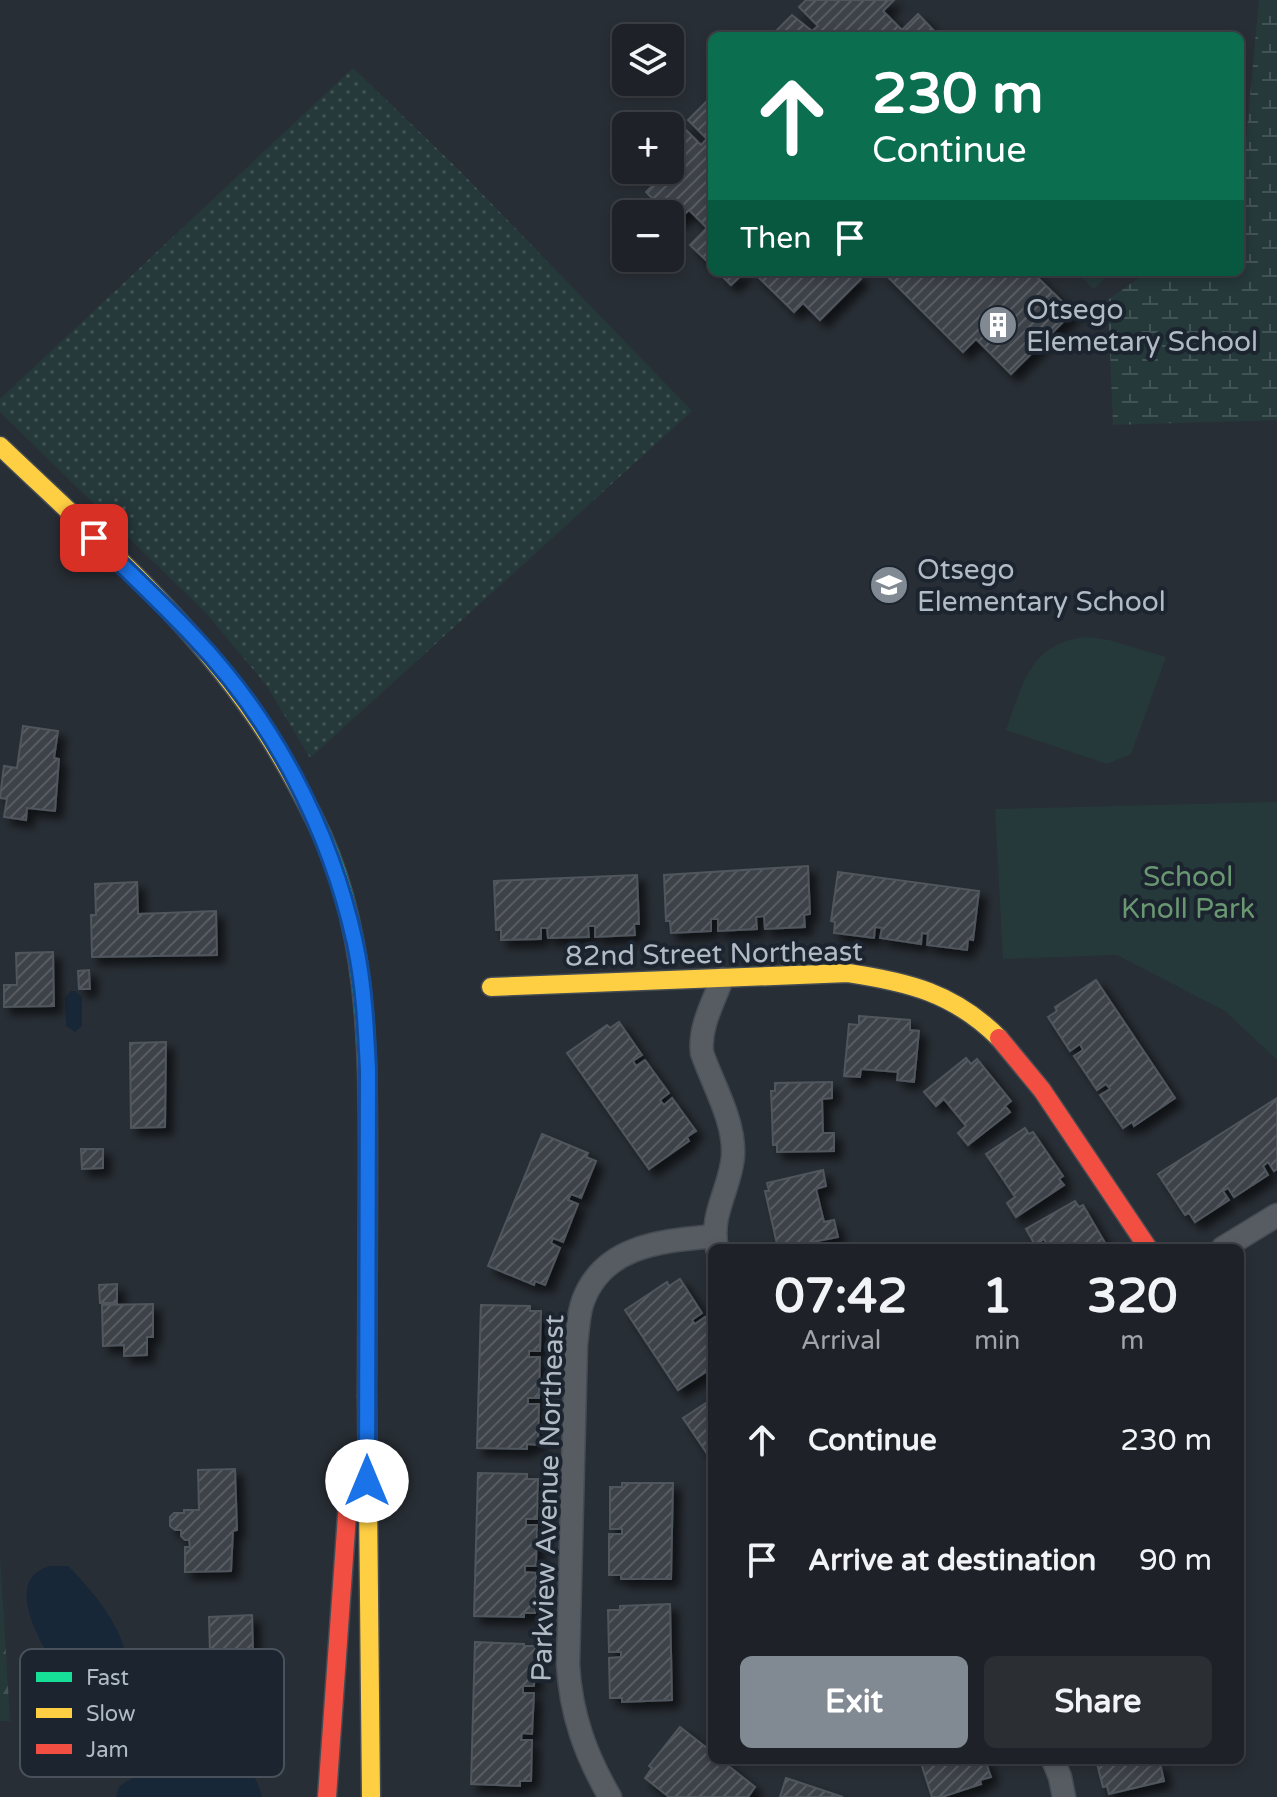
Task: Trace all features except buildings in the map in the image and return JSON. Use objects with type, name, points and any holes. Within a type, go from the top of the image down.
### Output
[{"type":"main road","points":[[0,446],[194,637],[247,703],[289,767],[317,823],[339,885],[355,945],[365,1013],[368,1070],[367,1481],[371,1797]]},
{"type":"main road","name":"82nd Street Northeast","points":[[491,987],[848,973],[920,987],[956,1004],[990,1028],[1014,1051],[1145,1244]]},
{"type":"main road","points":[[327,1797],[350,1479],[357,1253],[368,1070]]},
{"type":"street","points":[[716,1242],[716,1217],[733,1157],[727,1119],[701,1044],[703,1030],[722,979]]},
{"type":"street","points":[[1230,1244],[1277,1215]]},
{"type":"street","name":"Parkview Avenue Northeast","points":[[610,1797],[581,1741],[572,1710],[568,1673],[576,1344],[583,1301],[594,1283],[619,1257],[638,1247],[662,1241],[716,1242]]},
{"type":"street","points":[[1055,1764],[1064,1797]]},
{"type":"green space","points":[[1259,0],[1277,0],[1277,420],[1113,425],[1108,300],[1141,276],[1244,276],[1244,161]]},
{"type":"green space","points":[[353,68],[457,168],[692,411],[310,758],[267,686],[206,613],[0,412],[0,399]]},
{"type":"green space","points":[[1079,276],[1107,276],[1094,289]]},
{"type":"green space","points":[[1088,637],[1166,657],[1131,754],[1107,764],[1006,730],[1024,681],[1041,656],[1069,640]]},
{"type":"green space","name":"School Knoll Park","points":[[1277,802],[1277,1060],[1225,1011],[1117,955],[1003,959],[995,809]]},
{"type":"green space","points":[[0,1557],[10,1721],[0,1721]]},
{"type":"water","points":[[71,991],[82,997],[82,1026],[75,1032],[66,1026],[65,998]]},
{"type":"water","points":[[50,1566],[68,1566],[106,1610],[124,1649],[45,1649],[28,1608],[29,1582],[37,1572]]},
{"type":"water","points":[[254,1777],[262,1797],[116,1797],[119,1787],[132,1778]]},
{"type":"traffic: fast","points":[[313,816],[332,858],[346,902],[362,992],[367,1084],[367,1396]]},
{"type":"traffic: slow","points":[[0,446],[135,575],[198,643],[263,728],[313,816]]},
{"type":"traffic: slow","points":[[491,987],[848,973],[929,992],[965,1010],[999,1038]]},
{"type":"traffic: slow","points":[[367,1396],[371,1797]]},
{"type":"traffic: jam","points":[[999,1038],[1042,1090],[1145,1244]]},
{"type":"traffic: jam","points":[[327,1797],[348,1501]]},
{"type":"place","name":"Otsego Elemetary School","points":[[998,325]]},
{"type":"place","name":"Otsego Elementary School","points":[[889,585]]},
{"type":"route","points":[[94,538],[194,637],[247,703],[289,767],[317,823],[339,885],[355,945],[365,1013],[368,1070],[367,1481]]}]
